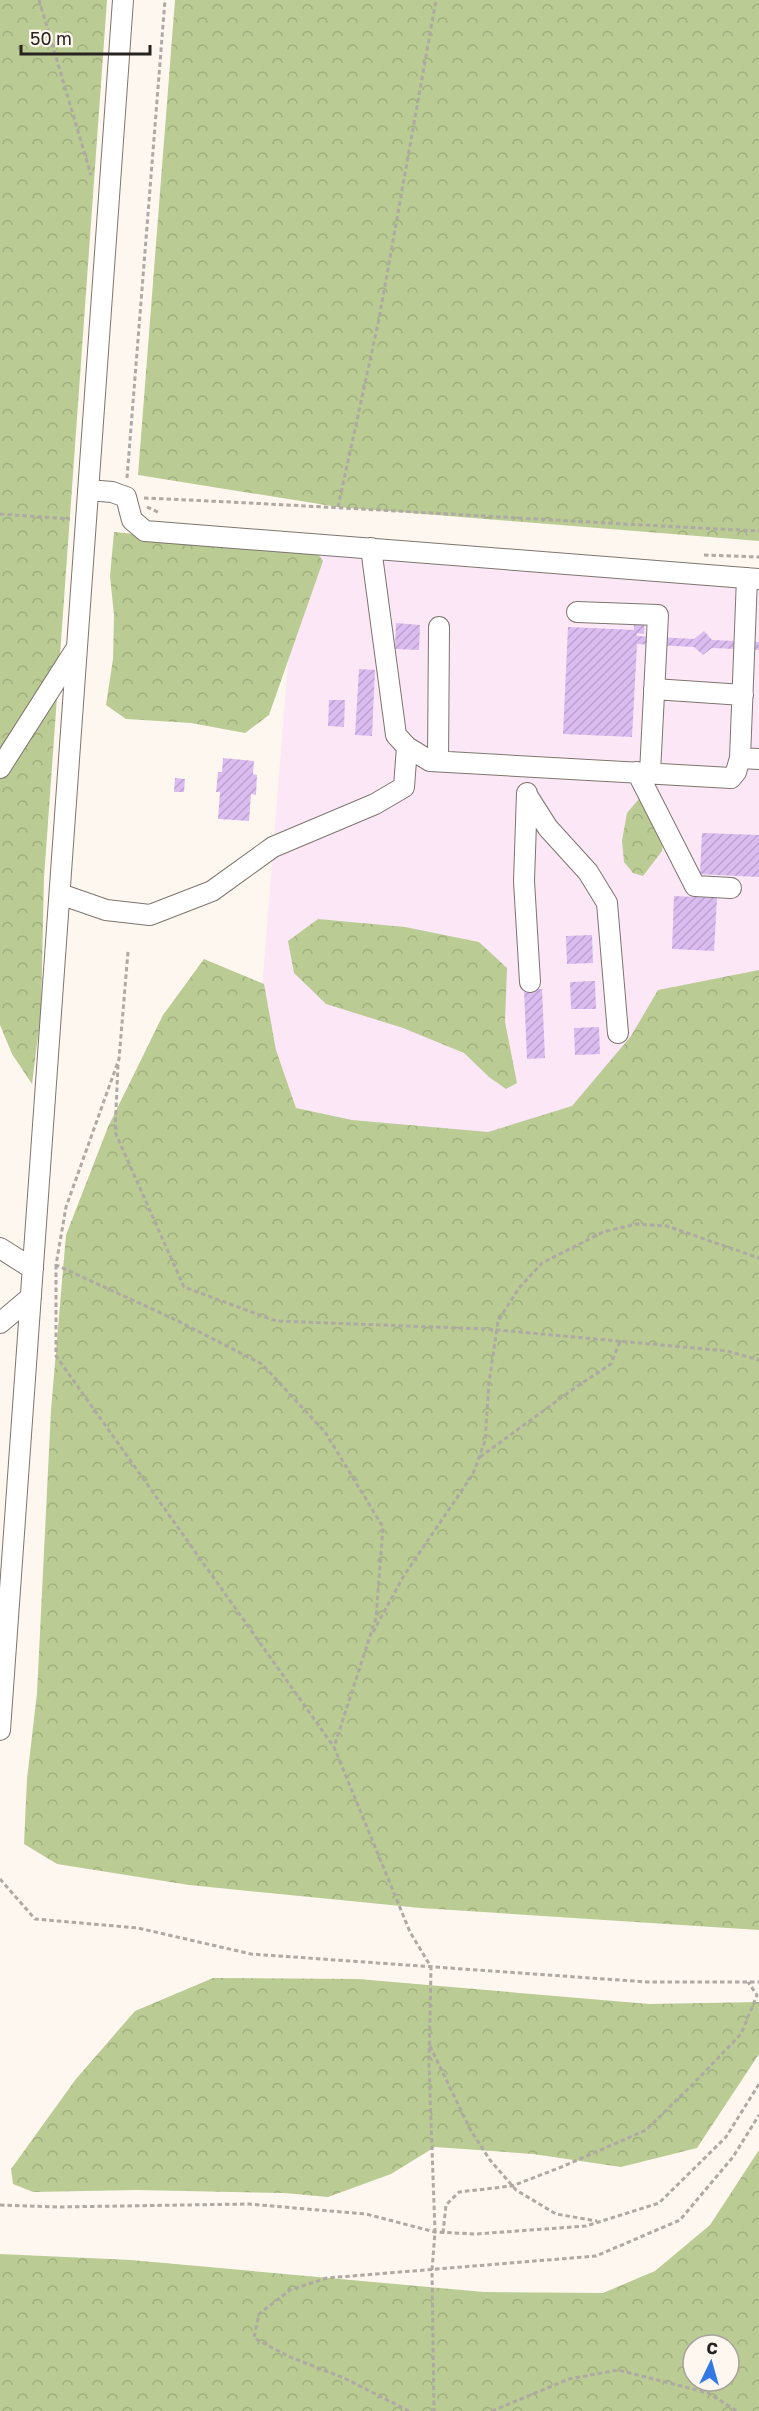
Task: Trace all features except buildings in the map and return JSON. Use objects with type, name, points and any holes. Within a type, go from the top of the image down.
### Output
[{"type":"street","points":[[0,1730],[123,0]]},
{"type":"street","points":[[88,490],[112,492],[126,497],[132,520],[145,531],[371,548],[753,579],[742,695],[749,759],[731,778],[430,760],[407,747],[396,735],[371,548]]},
{"type":"street","points":[[577,612],[658,615],[654,689],[643,773],[695,886],[731,888]]},
{"type":"street","points":[[438,761],[439,627]]},
{"type":"street","points":[[0,768],[77,647]]},
{"type":"street","points":[[654,689],[742,695]]},
{"type":"street","points":[[60,894],[106,910],[150,915],[212,891],[273,847],[375,804],[404,787],[407,747]]},
{"type":"street","points":[[528,766],[524,881],[530,982]]},
{"type":"street","points":[[527,795],[548,828],[588,872],[607,903],[618,1033]]},
{"type":"street","points":[[0,1248],[33,1269]]},
{"type":"street","points":[[0,1323],[31,1297]]},
{"type":"path","points":[[39,0],[94,184]]},
{"type":"path","points":[[165,0],[126,497],[759,531]]},
{"type":"path","points":[[338,507],[379,319],[436,0]]},
{"type":"path","points":[[0,514],[86,520]]},
{"type":"path","points":[[128,952],[115,1132],[184,1287],[276,1321],[497,1330],[727,1351],[759,1360]]},
{"type":"path","points":[[119,1059],[66,1207],[56,1264],[56,1356],[334,1747],[410,1932],[431,1967],[429,2044],[435,2232],[432,2270],[434,2411]]},
{"type":"path","points":[[369,1639],[403,1577],[473,1474],[484,1441],[489,1383],[498,1322],[519,1288],[542,1263],[603,1232],[636,1224],[667,1226],[759,1258]]},
{"type":"path","points":[[56,1264],[176,1320],[262,1364],[325,1432],[383,1527],[376,1618],[334,1747]]},
{"type":"path","points":[[478,1458],[611,1364],[621,1341]]},
{"type":"path","points":[[0,1879],[35,1919],[138,1928],[251,1954],[647,1982],[759,1982]]},
{"type":"path","points":[[443,2233],[446,2205],[459,2192],[512,2186],[646,2130],[741,2034],[757,1995],[748,1982]]},
{"type":"path","points":[[429,2044],[471,2131],[490,2160],[512,2186],[556,2214],[599,2222]]},
{"type":"path","points":[[0,2205],[57,2207],[248,2204],[366,2214],[443,2233],[476,2234],[586,2226],[658,2203],[726,2137],[759,2084]]},
{"type":"path","points":[[409,2411],[344,2378],[290,2357],[254,2338],[259,2314],[290,2290],[327,2278],[596,2256],[680,2220],[733,2157],[759,2115]]},
{"type":"path","points":[[492,2411],[569,2379],[618,2370],[708,2393],[737,2411]]},
{"type":"shaded area","points":[[298,535],[759,571],[759,1155],[252,1115]]},
{"type":"green space","points":[[0,0],[107,0],[44,878],[41,1012],[32,1084],[12,1054],[0,1025]]},
{"type":"green space","points":[[175,0],[759,0],[759,541],[338,507],[138,475]]},
{"type":"green space","points":[[114,532],[316,551],[323,561],[269,715],[245,733],[191,723],[126,719],[106,705],[113,659],[114,615],[110,576]]},
{"type":"green space","points":[[643,794],[667,813],[662,851],[643,876],[633,873],[624,862],[622,841],[627,813]]},
{"type":"green space","points":[[318,919],[405,927],[479,942],[507,968],[505,1022],[517,1083],[506,1089],[489,1077],[464,1053],[403,1028],[326,1004],[294,973],[288,941]]},
{"type":"green space","points":[[204,959],[264,984],[276,1050],[296,1108],[352,1120],[488,1132],[572,1106],[631,1036],[658,990],[759,970],[759,1930],[421,1908],[189,1885],[57,1864],[24,1844],[27,1779],[37,1693],[51,1410],[66,1235],[108,1127],[163,1015]]},
{"type":"green space","points":[[213,1978],[358,1979],[649,2004],[759,2002],[759,2054],[697,2148],[621,2167],[533,2154],[435,2147],[391,2174],[328,2197],[284,2193],[137,2190],[33,2192],[13,2184],[11,2169],[76,2079],[135,2011]]},
{"type":"green space","points":[[759,2150],[759,2411],[0,2411],[0,2254],[131,2260],[484,2292],[603,2293],[655,2271],[710,2225]]}]
